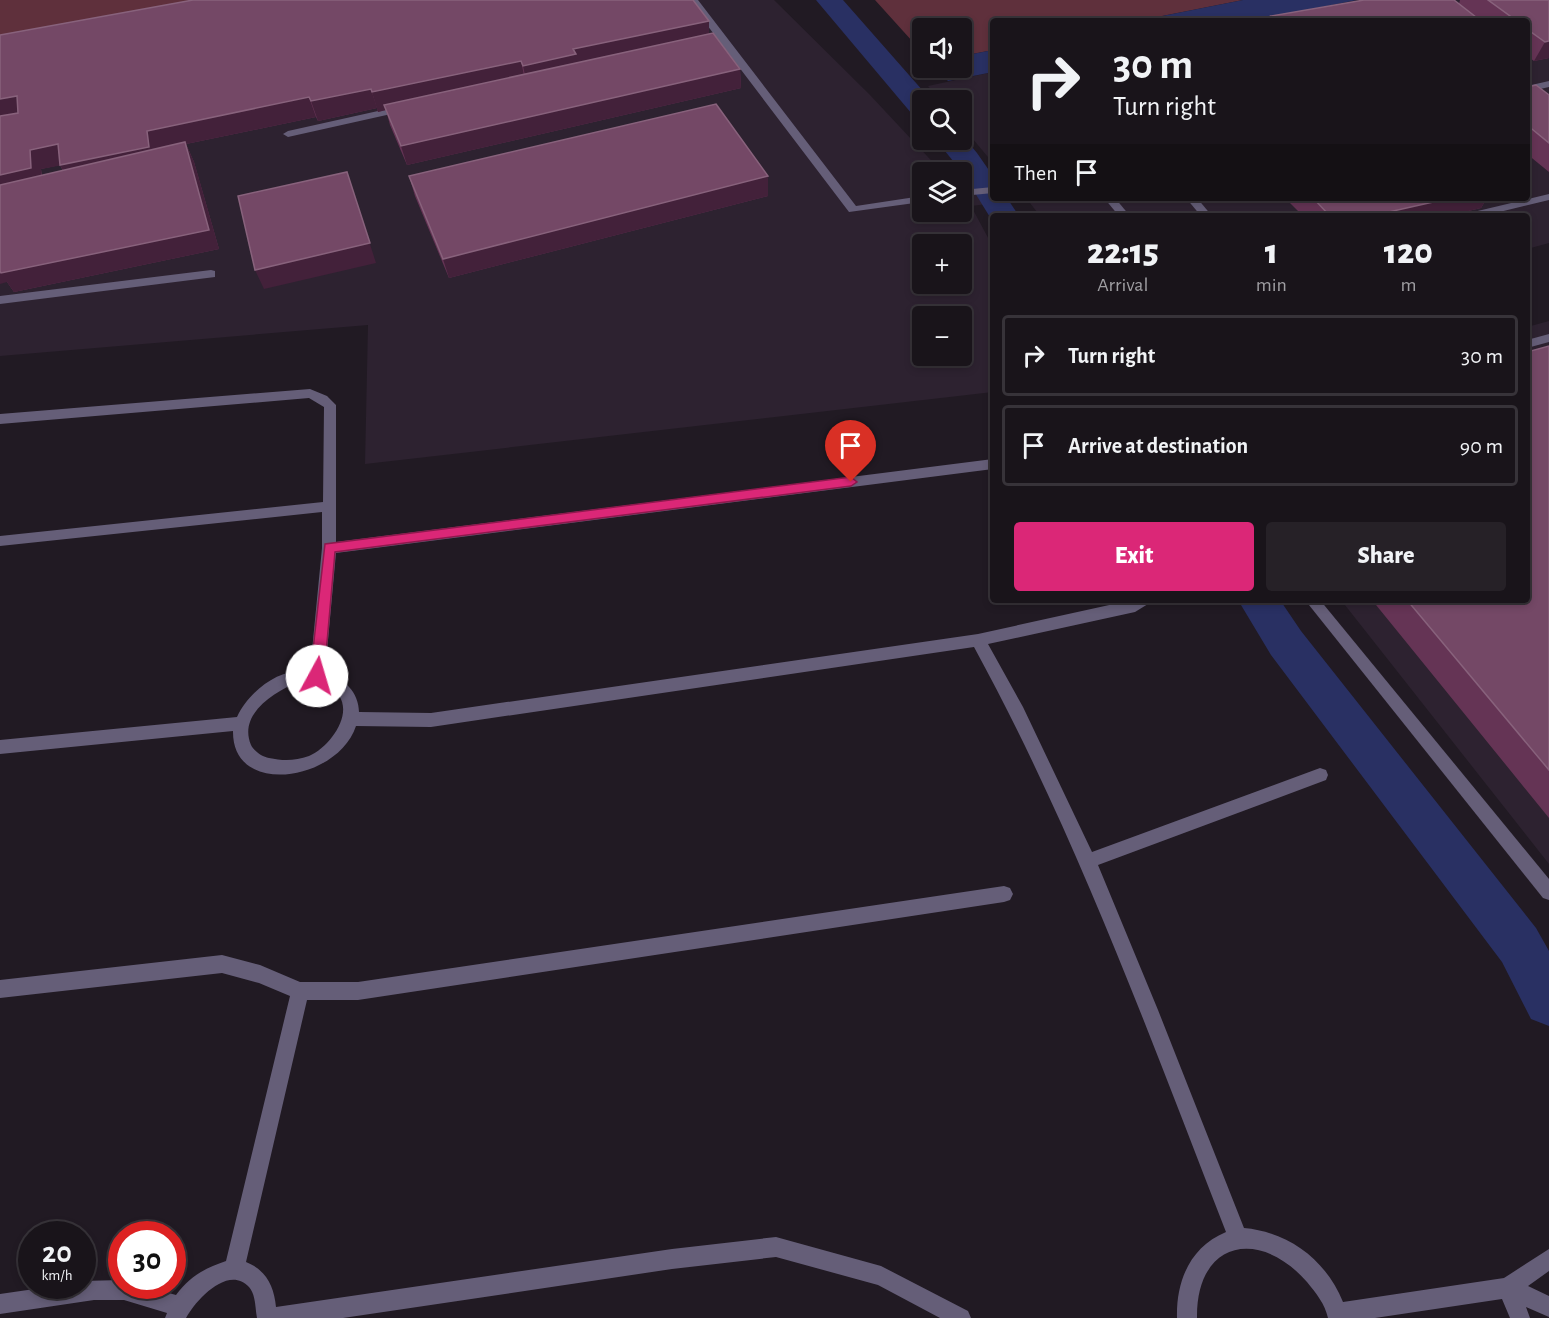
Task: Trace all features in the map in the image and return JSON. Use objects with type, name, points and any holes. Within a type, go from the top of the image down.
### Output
[{"type":"street","points":[[693,0],[716,39],[853,210],[912,201]]},
{"type":"street","points":[[1530,88],[1549,84]]},
{"type":"street","points":[[288,134],[417,105]]},
{"type":"street","points":[[972,192],[990,190]]},
{"type":"street","points":[[1481,213],[1549,197]]},
{"type":"street","points":[[1112,201],[1122,213]]},
{"type":"street","points":[[0,300],[211,274]]},
{"type":"street","points":[[1530,343],[1549,338]]},
{"type":"street","points":[[0,419],[310,393],[323,399],[330,405],[329,548],[317,676]]},
{"type":"street","points":[[329,548],[990,464]]},
{"type":"street","points":[[0,541],[329,506]]},
{"type":"street","points":[[352,719],[431,720],[978,640],[1135,606],[1139,603]]},
{"type":"street","points":[[1314,603],[1549,892]]},
{"type":"street","points":[[978,640],[1002,683],[1088,861],[1238,1238]]},
{"type":"street","points":[[298,676],[317,676],[333,680],[346,690],[352,703],[352,719],[346,735],[333,750],[316,761],[286,768],[260,764],[247,753],[241,739],[242,723],[249,707],[271,687],[298,676]]},
{"type":"street","points":[[0,747],[242,723]]},
{"type":"street","points":[[1088,861],[1320,775]]},
{"type":"street","points":[[0,989],[222,964],[260,974],[300,991],[358,991],[1004,894]]},
{"type":"street","points":[[234,1270],[300,991]]},
{"type":"street","points":[[1187,1318],[1186,1306],[1190,1280],[1201,1260],[1217,1246],[1238,1238],[1261,1240],[1286,1249],[1306,1265],[1325,1287],[1338,1316],[1508,1288],[1549,1259]]},
{"type":"street","points":[[272,1318],[672,1259],[776,1247],[881,1276],[961,1318]]},
{"type":"street","points":[[0,1304],[94,1290],[124,1290],[177,1312],[190,1291],[204,1279],[218,1272],[234,1270],[246,1272],[257,1279],[264,1290],[267,1318]]},
{"type":"street","points":[[1508,1288],[1549,1307]]},
{"type":"street","points":[[1508,1288],[1520,1318]]},
{"type":"shaded area","points":[[0,0],[255,0],[0,46]]},
{"type":"shaded area","points":[[255,0],[774,0],[912,140],[912,150],[921,150],[933,162],[912,162],[912,222],[972,222],[972,208],[990,241],[990,392],[365,464],[368,325],[0,356],[0,46]]},
{"type":"shaded area","points":[[875,0],[1243,0],[1152,18],[990,18],[990,51],[972,54],[972,18],[912,18],[912,41]]},
{"type":"shaded area","points":[[1357,0],[1549,0],[1549,243],[1530,248],[1530,213],[1038,213],[1029,201],[1530,201],[1530,18],[1266,18]]},
{"type":"shaded area","points":[[990,73],[990,159],[972,138],[972,90],[931,90],[928,86]]},
{"type":"shaded area","points":[[990,176],[990,201],[1011,201],[972,206],[972,178]]},
{"type":"shaded area","points":[[1549,321],[1549,864],[1343,603],[1530,603],[1530,326]]},
{"type":"water","points":[[1243,0],[1357,0],[1266,18],[1152,18]]},
{"type":"water","points":[[990,51],[990,73],[972,76],[972,54]]},
{"type":"water","points":[[945,78],[963,78],[948,81]]},
{"type":"building","points":[[193,0],[693,0],[709,21],[573,49],[576,54],[523,66],[521,61],[372,92],[371,89],[311,101],[309,97],[147,131],[149,147],[60,165],[58,144],[30,150],[31,168],[0,175],[0,116],[18,113],[17,96],[0,99],[0,35]]},
{"type":"building","points":[[1364,0],[1454,0],[1477,18],[1273,18],[1271,16]]},
{"type":"building","points":[[1488,0],[1549,0],[1549,41],[1545,42],[1530,31],[1530,18],[1513,18]]},
{"type":"building","points":[[713,33],[740,69],[401,146],[384,105]]},
{"type":"building","points":[[1536,85],[1549,95],[1549,143],[1530,127],[1530,86]]},
{"type":"building","points":[[716,104],[768,176],[443,259],[409,176]]},
{"type":"building","points":[[185,142],[209,230],[1,273],[0,185]]},
{"type":"building","points":[[347,172],[370,243],[255,270],[238,196]]},
{"type":"building","points":[[1316,201],[1438,201],[1384,213],[1327,213]]},
{"type":"building","points":[[1549,346],[1549,770],[1410,603],[1530,603],[1530,351]]},
{"type":"waterway","points":[[829,0],[912,96]]},
{"type":"waterway","points":[[959,150],[990,194]]},
{"type":"waterway","points":[[994,201],[1002,213]]},
{"type":"waterway","points":[[1260,603],[1286,643],[1519,945],[1549,1001]]},
{"type":"route","points":[[317,676],[329,548],[851,482]]}]
